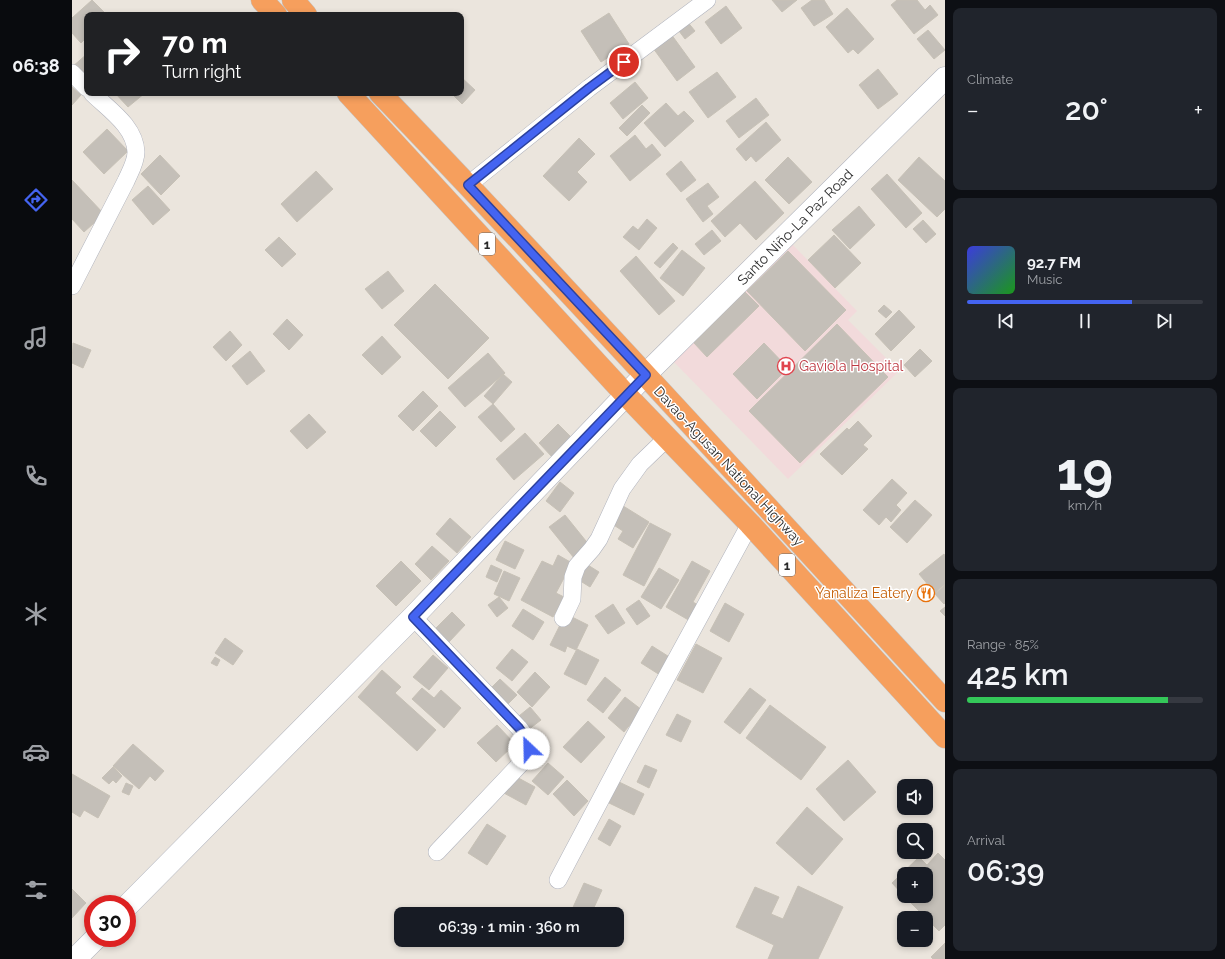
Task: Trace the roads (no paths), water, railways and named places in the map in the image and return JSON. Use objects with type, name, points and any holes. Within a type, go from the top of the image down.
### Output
[{"type":"highway","points":[[262,0],[273,12]]},
{"type":"highway","points":[[293,0],[303,12]]},
{"type":"highway","name":"Davao-Agusan National Highway","points":[[351,96],[626,395],[750,524],[945,737]]},
{"type":"highway","name":"Davao-Agusan National Highway","points":[[383,96],[646,375],[945,701]]},
{"type":"highway","points":[[707,479],[726,462]]},
{"type":"street","points":[[468,185],[589,88],[707,0]]},
{"type":"street","points":[[72,73],[84,85]]},
{"type":"street","name":"Santo Niño-La Paz Road","points":[[136,897],[413,617],[626,395],[945,78]]},
{"type":"street","points":[[72,286],[126,181],[134,164],[136,152],[133,138],[123,122],[95,96]]},
{"type":"street","points":[[563,618],[572,599],[573,577],[577,566],[592,550],[599,539],[622,489],[640,464],[667,438]]},
{"type":"street","points":[[558,880],[750,524]]},
{"type":"street","points":[[413,617],[519,728],[526,738],[529,749],[527,757],[437,852]]},
{"type":"street","points":[[75,959],[87,947]]},
{"type":"place","name":"Gaviola Hospital","points":[[786,366]]},
{"type":"place","name":"Yanaliza Eatery","points":[[926,593]]}]
